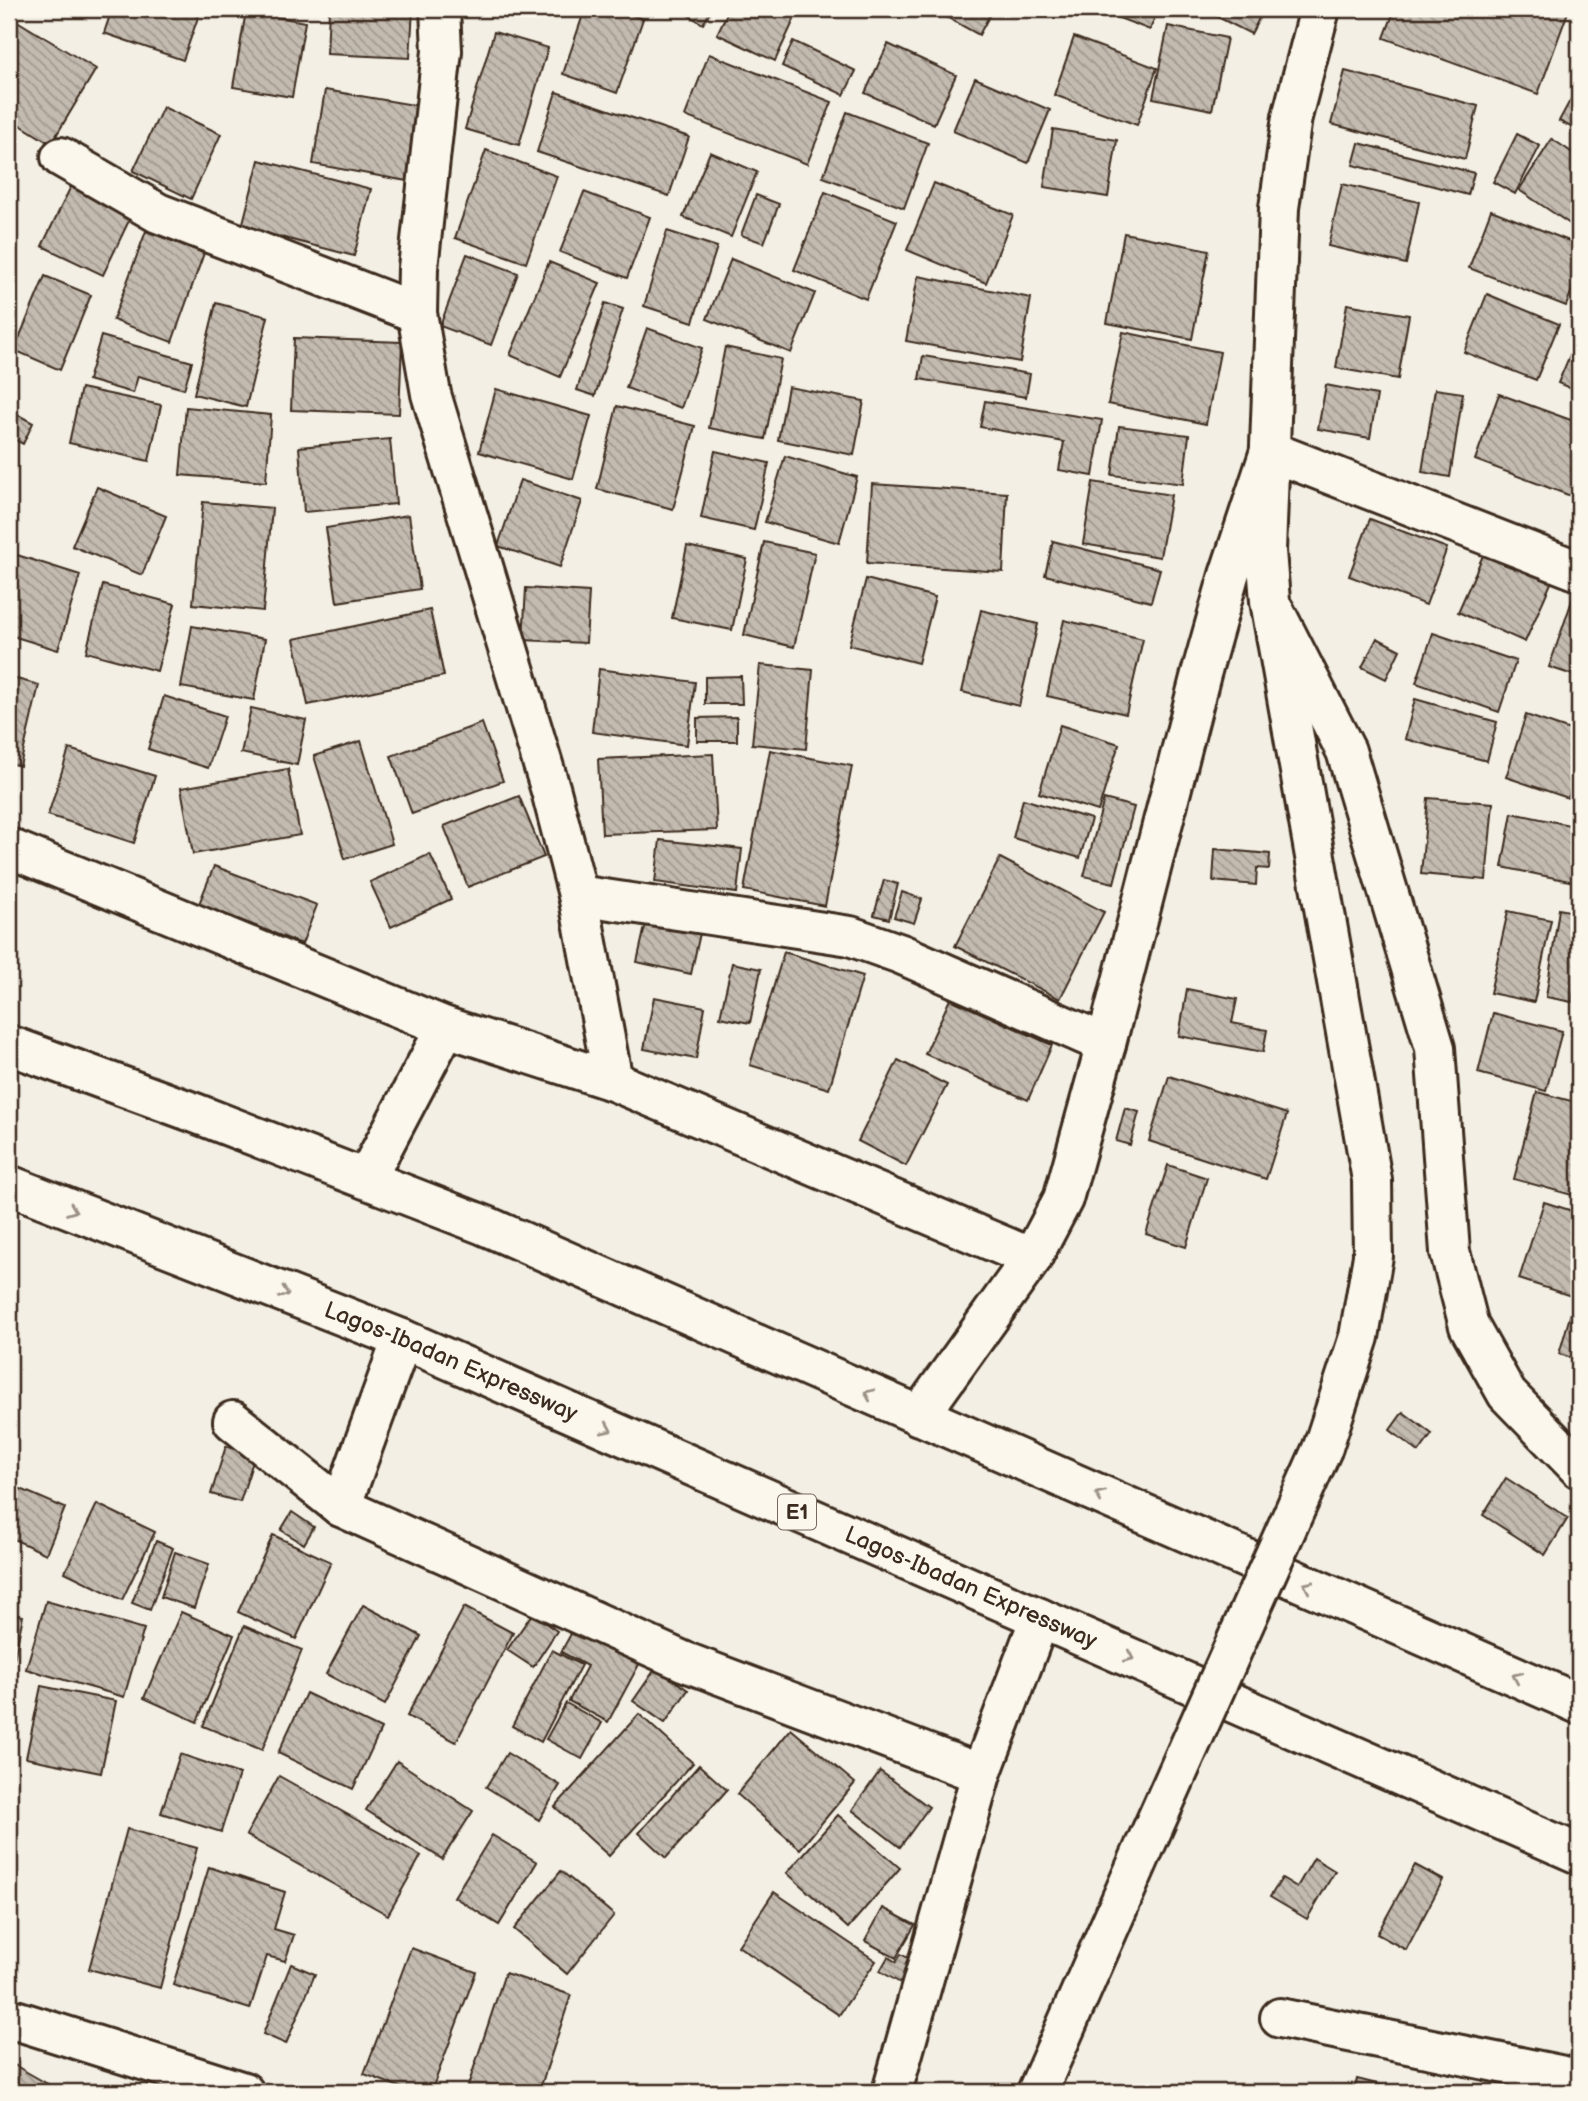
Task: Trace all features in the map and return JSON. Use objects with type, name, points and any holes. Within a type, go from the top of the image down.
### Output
[{"type":"main road","points":[[440,9],[442,51],[418,268],[417,313],[431,394],[551,791],[578,895],[612,1081]]},
{"type":"main road","points":[[1037,2092],[1323,1447],[1359,1337],[1373,1256],[1372,1180],[1270,601],[1266,551],[1279,208],[1292,117],[1320,9]]},
{"type":"main road","points":[[61,157],[158,213],[417,313]]},
{"type":"main road","points":[[1270,451],[1579,571]]},
{"type":"main road","points":[[919,1416],[1032,1258],[1063,1199],[1106,1044],[1201,674],[1229,575],[1270,451]]},
{"type":"main road","points":[[1270,601],[1346,751],[1435,1048],[1450,1252],[1468,1326],[1507,1395],[1579,1468]]},
{"type":"main road","points":[[9,848],[446,1027],[612,1081],[1032,1258]]},
{"type":"main road","points":[[578,895],[850,936],[901,954],[1106,1044]]},
{"type":"main road","points":[[366,1179],[446,1027]]},
{"type":"main road","points":[[9,1045],[195,1112],[484,1226],[1579,1704]]},
{"type":"main road","name":"Lagos-Ibadan Expressway","points":[[9,1185],[402,1339],[1579,1854]]},
{"type":"main road","points":[[341,1507],[402,1339]]},
{"type":"main road","points":[[233,1421],[341,1507],[683,1661],[981,1774]]},
{"type":"main road","points":[[892,2092],[981,1774],[1040,1618]]},
{"type":"main road","points":[[9,2018],[244,2092]]},
{"type":"main road","points":[[1280,2018],[1579,2080]]},
{"type":"building","points":[[112,9],[201,9],[183,60],[104,33]]},
{"type":"building","points":[[329,9],[413,9],[410,58],[327,54]]},
{"type":"building","points":[[585,9],[613,9],[643,19],[617,93],[563,74]]},
{"type":"building","points":[[678,9],[712,9],[703,24]]},
{"type":"building","points":[[729,9],[799,9],[775,61],[717,34]]},
{"type":"building","points":[[932,9],[993,9],[979,35]]},
{"type":"building","points":[[1096,9],[1158,9],[1150,30]]},
{"type":"building","points":[[1202,9],[1264,9],[1251,34]]},
{"type":"building","points":[[1395,9],[1569,9],[1538,94],[1384,38]]},
{"type":"building","points":[[246,11],[305,22],[292,97],[233,87]]},
{"type":"building","points":[[9,16],[96,69],[51,144],[9,118]]},
{"type":"building","points":[[1168,26],[1227,38],[1212,110],[1153,98]]},
{"type":"building","points":[[494,32],[548,48],[519,145],[465,129]]},
{"type":"building","points":[[1074,37],[1157,68],[1137,125],[1054,95]]},
{"type":"building","points":[[793,41],[856,71],[844,95],[782,66]]},
{"type":"building","points":[[888,44],[956,75],[934,124],[865,93]]},
{"type":"building","points":[[709,54],[832,102],[807,164],[685,116]]},
{"type":"building","points":[[1345,71],[1478,106],[1465,159],[1331,124]]},
{"type":"building","points":[[975,78],[1050,110],[1028,163],[953,131]]},
{"type":"building","points":[[1579,84],[1579,131],[1559,121]]},
{"type":"building","points":[[325,90],[420,106],[407,181],[313,164]]},
{"type":"building","points":[[556,92],[689,137],[669,196],[537,152]]},
{"type":"building","points":[[163,107],[221,134],[191,199],[133,171]]},
{"type":"building","points":[[847,112],[928,143],[904,208],[823,177]]},
{"type":"building","points":[[1053,129],[1117,140],[1108,197],[1044,187]]},
{"type":"building","points":[[1517,134],[1540,146],[1515,194],[1493,182]]},
{"type":"building","points":[[1552,139],[1579,157],[1579,230],[1519,190]]},
{"type":"building","points":[[1359,143],[1474,173],[1468,195],[1353,165]]},
{"type":"building","points":[[486,150],[557,176],[526,263],[455,238]]},
{"type":"building","points":[[710,152],[757,172],[731,237],[683,217]]},
{"type":"building","points":[[259,160],[371,189],[354,256],[242,227]]},
{"type":"building","points":[[75,178],[135,208],[103,275],[42,246]]},
{"type":"building","points":[[934,183],[1013,215],[986,283],[907,250]]},
{"type":"building","points":[[1342,184],[1419,202],[1406,264],[1328,246]]},
{"type":"building","points":[[584,192],[650,217],[627,278],[560,252]]},
{"type":"building","points":[[825,192],[897,221],[866,299],[794,270]]},
{"type":"building","points":[[756,195],[779,204],[764,243],[741,235]]},
{"type":"building","points":[[1491,210],[1579,245],[1579,271],[1566,306],[1469,268]]},
{"type":"building","points":[[146,231],[204,253],[172,342],[113,320]]},
{"type":"building","points":[[667,231],[717,247],[693,322],[644,306]]},
{"type":"building","points":[[1124,233],[1209,250],[1192,339],[1107,323]]},
{"type":"building","points":[[467,254],[518,273],[491,345],[440,326]]},
{"type":"building","points":[[731,259],[815,293],[791,353],[707,319]]},
{"type":"building","points":[[549,262],[600,283],[560,377],[510,355]]},
{"type":"building","points":[[45,276],[91,295],[60,370],[14,350]]},
{"type":"building","points":[[918,276],[1031,298],[1020,362],[906,341]]},
{"type":"building","points":[[1487,294],[1559,324],[1536,380],[1464,352]]},
{"type":"building","points":[[216,303],[268,317],[246,407],[194,394]]},
{"type":"building","points":[[605,303],[623,309],[595,396],[577,390]]},
{"type":"building","points":[[1347,304],[1409,315],[1398,379],[1336,368]]},
{"type":"building","points":[[647,328],[702,348],[681,408],[626,388]]},
{"type":"building","points":[[1123,332],[1220,352],[1206,424],[1108,404]]},
{"type":"building","points":[[1579,334],[1579,392],[1558,383]]},
{"type":"building","points":[[101,336],[192,362],[184,389],[138,376],[133,393],[88,380]]},
{"type":"building","points":[[294,338],[402,342],[399,414],[291,410]]},
{"type":"building","points":[[725,347],[781,359],[765,439],[709,428]]},
{"type":"building","points":[[923,356],[1030,374],[1026,397],[919,379]]},
{"type":"building","points":[[1326,385],[1377,395],[1370,438],[1318,429]]},
{"type":"building","points":[[788,387],[864,401],[854,455],[778,440]]},
{"type":"building","points":[[81,388],[161,405],[149,461],[69,443]]},
{"type":"building","points":[[496,389],[591,416],[573,479],[479,452]]},
{"type":"building","points":[[1435,389],[1463,393],[1450,477],[1422,472]]},
{"type":"building","points":[[1499,394],[1579,423],[1579,449],[1571,471],[1579,474],[1579,499],[1475,460]]},
{"type":"building","points":[[985,401],[1102,420],[1093,476],[1059,470],[1064,442],[980,427]]},
{"type":"building","points":[[617,406],[695,426],[673,509],[597,489]]},
{"type":"building","points":[[186,407],[271,415],[266,482],[180,475]]},
{"type":"building","points":[[9,410],[33,423],[23,444],[9,437]]},
{"type":"building","points":[[1119,426],[1189,435],[1183,484],[1112,475]]},
{"type":"building","points":[[390,439],[396,504],[304,512],[299,447]]},
{"type":"building","points":[[715,451],[769,463],[754,530],[701,518]]},
{"type":"building","points":[[785,456],[857,477],[839,543],[765,522]]},
{"type":"building","points":[[520,480],[582,501],[560,567],[498,546]]},
{"type":"building","points":[[1093,482],[1171,495],[1160,557],[1083,544]]},
{"type":"building","points":[[872,484],[1007,493],[1003,572],[867,563]]},
{"type":"building","points":[[97,487],[166,516],[142,575],[72,546]]},
{"type":"building","points":[[203,502],[272,508],[263,611],[193,604]]},
{"type":"building","points":[[409,515],[420,589],[337,602],[326,528]]},
{"type":"building","points":[[1370,519],[1447,548],[1426,605],[1349,576]]},
{"type":"building","points":[[1053,541],[1160,569],[1151,602],[1045,575]]},
{"type":"building","points":[[764,542],[815,553],[794,647],[744,635]]},
{"type":"building","points":[[1488,544],[1555,574],[1525,642],[1458,612]]},
{"type":"building","points":[[687,546],[747,559],[732,630],[672,618]]},
{"type":"building","points":[[14,554],[80,575],[58,650],[9,635],[9,571]]},
{"type":"building","points":[[866,579],[935,597],[918,663],[849,645]]},
{"type":"building","points":[[103,585],[175,604],[157,671],[86,652]]},
{"type":"building","points":[[526,588],[589,592],[586,643],[523,640]]},
{"type":"building","points":[[1576,589],[1579,590],[1579,677],[1549,667]]},
{"type":"building","points":[[430,610],[444,676],[308,705],[294,639]]},
{"type":"building","points":[[981,610],[1038,624],[1019,706],[962,692]]},
{"type":"building","points":[[1064,620],[1143,639],[1126,714],[1047,696]]},
{"type":"building","points":[[192,626],[265,639],[254,700],[181,687]]},
{"type":"building","points":[[1433,633],[1516,661],[1499,712],[1416,683]]},
{"type":"building","points":[[1377,638],[1400,650],[1386,679],[1362,667]]},
{"type":"building","points":[[760,665],[813,670],[806,749],[752,744]]},
{"type":"building","points":[[599,669],[695,682],[687,745],[592,732]]},
{"type":"building","points":[[741,676],[742,704],[705,704],[705,677]]},
{"type":"building","points":[[9,677],[39,685],[20,766],[9,763]]},
{"type":"building","points":[[164,696],[225,716],[208,768],[148,749]]},
{"type":"building","points":[[1415,699],[1497,722],[1487,761],[1405,739]]},
{"type":"building","points":[[251,708],[306,720],[297,765],[241,753]]},
{"type":"building","points":[[1526,715],[1579,733],[1579,763],[1568,798],[1506,777]]},
{"type":"building","points":[[737,717],[737,741],[697,741],[697,718]]},
{"type":"building","points":[[482,723],[503,781],[412,814],[391,756]]},
{"type":"building","points":[[1060,725],[1119,744],[1098,811],[1039,793]]},
{"type":"building","points":[[361,741],[392,844],[345,859],[314,756]]},
{"type":"building","points":[[69,749],[155,776],[134,843],[48,815]]},
{"type":"building","points":[[770,750],[852,766],[825,906],[744,890]]},
{"type":"building","points":[[713,754],[717,830],[602,834],[598,759]]},
{"type":"building","points":[[288,769],[300,835],[193,854],[181,788]]},
{"type":"building","points":[[519,796],[544,857],[468,887],[444,826]]},
{"type":"building","points":[[1428,798],[1493,803],[1486,880],[1421,874]]},
{"type":"building","points":[[1023,799],[1091,819],[1080,858],[1013,838]]},
{"type":"building","points":[[1104,799],[1134,807],[1114,883],[1084,876]]},
{"type":"building","points":[[1512,813],[1579,827],[1579,883],[1502,867]]},
{"type":"building","points":[[660,840],[742,849],[737,893],[655,882]]},
{"type":"building","points":[[1215,849],[1270,854],[1269,869],[1257,868],[1256,885],[1213,881]]},
{"type":"building","points":[[430,854],[451,899],[391,927],[370,882]]},
{"type":"building","points":[[1000,858],[1104,912],[1060,999],[955,946]]},
{"type":"building","points":[[214,866],[317,905],[302,944],[199,904]]},
{"type":"building","points":[[884,880],[898,884],[889,919],[874,915]]},
{"type":"building","points":[[902,892],[922,899],[914,923],[894,917]]},
{"type":"building","points":[[1559,909],[1579,913],[1579,958],[1572,1002],[1546,997]]},
{"type":"building","points":[[1508,911],[1551,920],[1534,1002],[1490,993]]},
{"type":"building","points":[[648,913],[702,924],[691,974],[637,962]]},
{"type":"building","points":[[784,952],[863,976],[829,1089],[750,1065]]},
{"type":"building","points":[[732,963],[761,969],[750,1023],[720,1017]]},
{"type":"building","points":[[1187,989],[1237,999],[1232,1023],[1267,1030],[1263,1052],[1179,1036]]},
{"type":"building","points":[[654,997],[705,1007],[696,1059],[644,1049]]},
{"type":"building","points":[[950,999],[1052,1045],[1028,1100],[925,1054]]},
{"type":"building","points":[[1493,1013],[1562,1031],[1546,1091],[1478,1073]]},
{"type":"building","points":[[898,1060],[947,1085],[906,1166],[858,1141]]},
{"type":"building","points":[[1169,1076],[1287,1114],[1266,1179],[1149,1141]]},
{"type":"building","points":[[1537,1092],[1579,1103],[1579,1197],[1514,1179]]},
{"type":"building","points":[[1125,1108],[1139,1112],[1130,1145],[1116,1141]]},
{"type":"building","points":[[1168,1165],[1207,1178],[1186,1247],[1146,1234]]},
{"type":"building","points":[[1544,1202],[1579,1213],[1577,1298],[1519,1279]]},
{"type":"building","points":[[1572,1309],[1579,1312],[1579,1360],[1559,1354]]},
{"type":"building","points":[[1403,1412],[1432,1434],[1419,1452],[1390,1430]]},
{"type":"building","points":[[226,1446],[255,1455],[240,1502],[211,1494]]},
{"type":"building","points":[[1506,1478],[1568,1518],[1545,1555],[1483,1515]]},
{"type":"building","points":[[9,1484],[65,1508],[46,1554],[9,1537]]},
{"type":"building","points":[[97,1504],[155,1532],[122,1600],[65,1572]]},
{"type":"building","points":[[292,1512],[314,1527],[304,1544],[281,1530]]},
{"type":"building","points":[[273,1535],[331,1562],[296,1639],[238,1612]]},
{"type":"building","points":[[156,1541],[173,1548],[150,1610],[132,1603]]},
{"type":"building","points":[[175,1552],[209,1564],[194,1608],[161,1597]]},
{"type":"building","points":[[46,1601],[144,1629],[124,1697],[26,1669]]},
{"type":"building","points":[[363,1605],[421,1636],[385,1705],[326,1674]]},
{"type":"building","points":[[464,1607],[513,1633],[456,1742],[407,1716]]},
{"type":"building","points":[[181,1612],[234,1635],[197,1722],[144,1698]]},
{"type":"building","points":[[9,1613],[23,1616],[9,1684]]},
{"type":"building","points":[[532,1614],[557,1631],[533,1667],[507,1650]]},
{"type":"building","points":[[578,1621],[643,1657],[608,1722],[569,1701],[587,1666],[561,1652]]},
{"type":"building","points":[[244,1626],[302,1650],[262,1750],[203,1726]]},
{"type":"building","points":[[552,1650],[581,1665],[541,1742],[512,1726]]},
{"type":"building","points":[[656,1668],[688,1690],[665,1723],[633,1701]]},
{"type":"building","points":[[41,1686],[116,1701],[101,1773],[26,1758]]},
{"type":"building","points":[[9,1690],[17,1691],[10,1748],[9,1748]]},
{"type":"building","points":[[306,1693],[381,1729],[353,1789],[278,1753]]},
{"type":"building","points":[[566,1703],[602,1723],[582,1759],[546,1739]]},
{"type":"building","points":[[639,1714],[693,1763],[609,1856],[555,1807]]},
{"type":"building","points":[[791,1729],[855,1783],[800,1849],[737,1794]]},
{"type":"building","points":[[507,1753],[560,1785],[539,1820],[486,1787]]},
{"type":"building","points":[[180,1754],[239,1774],[221,1832],[161,1813]]},
{"type":"building","points":[[397,1761],[473,1811],[442,1859],[366,1810]]},
{"type":"building","points":[[699,1765],[727,1790],[666,1858],[639,1833]]},
{"type":"building","points":[[880,1771],[929,1807],[900,1847],[852,1810]]},
{"type":"building","points":[[279,1776],[421,1856],[388,1915],[246,1835]]},
{"type":"building","points":[[838,1815],[900,1868],[848,1928],[787,1873]]},
{"type":"building","points":[[127,1829],[197,1848],[160,1988],[89,1969]]},
{"type":"building","points":[[492,1835],[537,1862],[499,1925],[454,1897]]},
{"type":"building","points":[[1314,1858],[1335,1871],[1307,1919],[1270,1897],[1282,1878],[1297,1887]]},
{"type":"building","points":[[1415,1865],[1443,1880],[1406,1950],[1377,1934]]},
{"type":"building","points":[[209,1867],[285,1892],[274,1929],[294,1935],[285,1961],[267,1956],[250,2009],[173,1985]]},
{"type":"building","points":[[561,1871],[614,1915],[567,1974],[514,1929]]},
{"type":"building","points":[[774,1892],[876,1961],[839,2015],[738,1946]]},
{"type":"building","points":[[883,1908],[915,1925],[896,1958],[865,1941]]},
{"type":"building","points":[[411,1948],[476,1972],[431,2092],[413,2092],[364,2074]]},
{"type":"building","points":[[901,1954],[920,1965],[907,1987],[880,1971],[888,1957],[896,1962]]},
{"type":"building","points":[[291,1964],[315,1974],[286,2044],[263,2034]]},
{"type":"building","points":[[505,1973],[571,1995],[539,2092],[466,2092]]},
{"type":"building","points":[[9,2062],[53,2087],[50,2092],[9,2092]]},
{"type":"building","points":[[1357,2079],[1409,2092],[1354,2092]]}]
